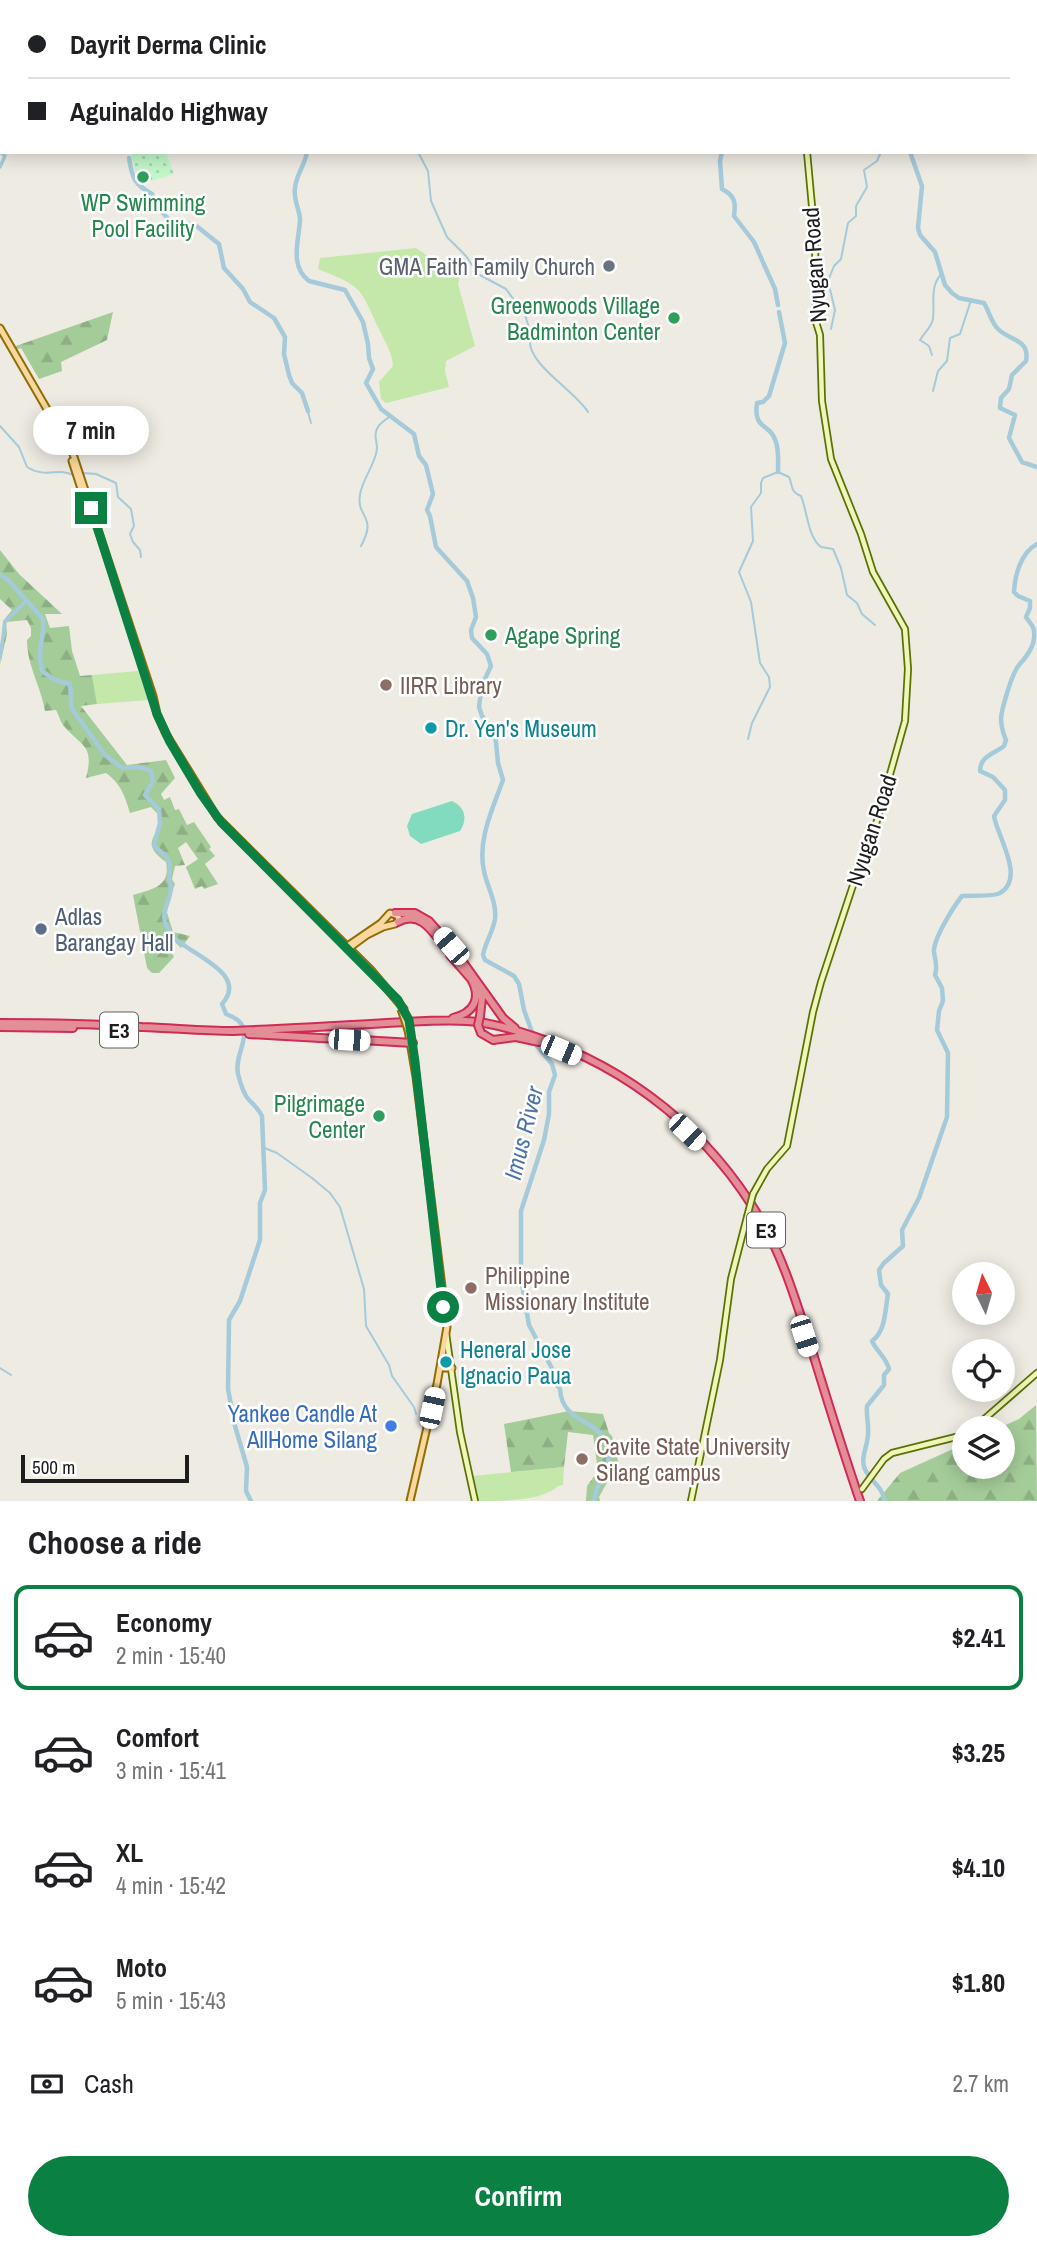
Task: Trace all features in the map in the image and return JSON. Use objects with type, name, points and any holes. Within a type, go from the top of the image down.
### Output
[{"type":"highway","points":[[395,913],[415,913],[428,920],[455,951],[504,1019],[522,1034]]},
{"type":"highway","points":[[395,923],[410,917],[421,920],[471,979],[482,995],[478,1025],[481,1033],[493,1040],[522,1034]]},
{"type":"highway","points":[[423,1021],[456,1017],[469,1011],[477,996],[471,979]]},
{"type":"highway","name":"E3","points":[[0,1025],[237,1033],[423,1021],[471,1021],[539,1040],[598,1067],[647,1097],[699,1143],[739,1192],[768,1241],[788,1287],[842,1462],[858,1501]]},
{"type":"highway","name":"E3","points":[[249,1032],[465,1024],[522,1034]]},
{"type":"highway","points":[[249,1032],[412,1043]]},
{"type":"main road","name":"Nyugan Road","points":[[691,1501],[721,1357],[731,1275],[753,1194],[767,1168],[787,1146],[821,982],[866,846],[876,824],[905,721],[907,704],[905,629],[873,572],[831,459],[825,426],[820,335],[816,322],[815,239],[807,154]]},
{"type":"main road","points":[[0,328],[73,454],[152,700],[166,734],[217,817],[392,993],[402,1009],[412,1043],[446,1332],[460,1432],[474,1501]]},
{"type":"main road","points":[[347,948],[390,913],[398,916],[395,923],[355,942]]},
{"type":"main road","points":[[387,917],[388,923],[395,923]]},
{"type":"main road","points":[[410,1501],[446,1332]]},
{"type":"main road","points":[[440,1367],[452,1368]]},
{"type":"main road","points":[[988,1416],[1037,1373]]},
{"type":"main road","points":[[862,1489],[886,1457],[895,1451],[952,1438]]},
{"type":"green space","points":[[167,154],[174,174],[139,185],[131,155]]},
{"type":"green space","points":[[416,248],[442,266],[454,262],[462,267],[458,284],[475,346],[446,361],[445,371],[449,387],[386,403],[381,399],[379,382],[393,366],[388,348],[364,297],[353,285],[318,269],[320,258]]},
{"type":"green space","points":[[113,312],[107,340],[61,362],[62,371],[39,379],[21,348],[15,350],[13,347]]},
{"type":"green space","points":[[0,550],[19,574],[62,614],[45,614],[50,628],[69,626],[72,651],[80,676],[92,675],[97,704],[81,706],[127,765],[166,760],[175,778],[161,794],[164,800],[170,797],[175,810],[179,809],[187,825],[194,822],[215,856],[205,864],[218,884],[195,889],[186,867],[198,859],[186,842],[178,848],[185,865],[175,866],[172,879],[175,884],[166,909],[173,932],[190,936],[181,948],[173,940],[160,946],[162,951],[169,948],[174,957],[159,973],[152,973],[147,968],[133,895],[158,886],[166,877],[166,862],[157,854],[152,843],[158,828],[158,815],[151,807],[130,813],[122,791],[106,773],[86,778],[89,758],[85,747],[63,725],[56,710],[45,711],[29,659],[27,640],[31,636],[31,628],[27,620],[6,622],[7,634],[0,665],[3,621],[12,610],[0,599]]},
{"type":"green space","points":[[138,671],[148,700],[97,704],[92,675]]},
{"type":"green space","points":[[452,801],[464,814],[460,831],[421,844],[410,836],[407,826],[412,814]]},
{"type":"green space","points":[[1036,1405],[1037,1501],[877,1501],[900,1473],[952,1449],[952,1479],[1015,1479],[1015,1421]]},
{"type":"green space","points":[[569,1411],[603,1414],[612,1436],[619,1465],[613,1465],[599,1497],[600,1501],[586,1501],[587,1486],[598,1471],[593,1435],[568,1432],[564,1467],[511,1472],[504,1424]]},
{"type":"green space","points":[[564,1467],[563,1485],[542,1495],[522,1499],[478,1501],[473,1476]]},
{"type":"waterway","points":[[0,167],[5,156],[2,154]]},
{"type":"waterway","name":"Imus River","points":[[306,154],[295,192],[300,220],[297,252],[299,268],[309,281],[345,290],[363,322],[373,369],[366,383],[381,409],[414,434],[433,494],[427,510],[436,547],[467,581],[476,617],[471,630],[472,638],[487,654],[491,666],[482,685],[479,707],[482,716],[495,732],[498,763],[503,780],[484,836],[482,859],[495,913],[483,955],[485,960],[514,976],[519,984],[524,1010],[537,1046],[552,1064],[555,1075],[549,1092],[549,1114],[544,1140],[521,1211],[521,1278],[529,1325],[557,1378],[562,1401],[568,1410],[592,1426],[605,1440],[608,1464],[594,1501]]},
{"type":"waterway","points":[[419,154],[428,171],[431,201],[447,237],[466,256],[478,274],[506,289],[525,315],[530,331]]},
{"type":"waterway","points":[[722,154],[722,189],[732,197],[735,203],[734,216],[754,242],[775,289],[778,305]]},
{"type":"waterway","points":[[831,329],[835,310],[828,281],[834,266],[841,259],[848,223],[856,216],[856,206],[867,187],[864,170],[877,161],[880,154]]},
{"type":"waterway","points":[[911,154],[922,186],[918,228],[920,235],[935,252],[945,285],[959,298],[984,303],[998,329],[1025,348],[1026,361],[1012,375],[1009,389],[1001,398],[1000,408],[1015,415],[1009,438],[1022,462],[1037,467]]},
{"type":"waterway","points":[[129,158],[135,180],[152,194],[156,205],[169,220],[177,224],[194,224],[219,244],[224,268],[243,289],[250,302],[274,318],[285,337],[284,354],[289,375],[292,383],[302,393],[308,411]]},
{"type":"waterway","points":[[932,355],[929,346],[920,340],[932,322],[935,284],[942,273]]},
{"type":"waterway","points":[[933,391],[938,371],[947,361],[950,338],[960,334],[971,300]]},
{"type":"waterway","points":[[778,472],[776,442],[770,431],[757,418],[756,412],[757,403],[763,402],[769,396],[785,343],[779,312]]},
{"type":"waterway","points":[[530,341],[531,350],[544,368],[588,412]]},
{"type":"waterway","points":[[308,412],[311,423]]},
{"type":"waterway","points":[[361,546],[367,528],[360,503],[361,489],[376,454],[375,435],[380,424],[390,416]]},
{"type":"waterway","points":[[0,426],[19,447],[27,467],[40,472],[73,475]]},
{"type":"waterway","points":[[748,739],[752,723],[770,687],[769,677],[760,663],[751,602],[739,572],[753,541],[751,507],[761,493],[763,478],[778,472],[789,477],[793,491],[801,496],[813,537],[821,547],[833,549],[841,568],[847,595],[875,625]]},
{"type":"waterway","points":[[83,473],[96,474],[116,483],[118,497],[131,509],[134,526],[130,534],[140,550],[141,557]]},
{"type":"waterway","points":[[885,1501],[863,1463],[868,1439],[867,1406],[884,1385],[884,1375],[889,1369],[872,1341],[880,1332],[888,1294],[881,1285],[879,1270],[903,1246],[902,1230],[919,1198],[947,1117],[948,1053],[937,1030],[943,1001],[942,988],[935,975],[934,952],[937,939],[962,896],[1000,893],[1007,886],[1010,877],[1008,856],[994,816],[1005,800],[1005,790],[993,777],[980,771],[982,762],[1004,746],[1006,740],[1001,718],[1005,699],[1016,669],[1034,641],[1034,629],[1026,617],[1030,601],[1014,592],[1020,565],[1031,548],[1037,544]]},
{"type":"waterway","points":[[0,575],[7,579],[43,619],[40,656],[42,671],[55,680],[70,684],[72,709],[105,755],[122,768],[139,767],[151,771],[153,781],[145,795],[159,810],[160,823],[154,845],[166,856],[170,865],[171,888],[164,916],[167,927],[178,941],[222,973],[228,982],[229,993],[222,1004],[226,1014],[237,1019],[244,1032],[238,1074],[245,1095],[262,1116],[265,1190],[260,1203],[260,1240],[240,1301],[229,1320],[228,1389],[247,1467],[246,1491],[251,1501]]},
{"type":"waterway","points":[[0,658],[5,622],[27,600]]},
{"type":"waterway","points":[[262,1147],[277,1153],[312,1178],[330,1193],[340,1207],[364,1289],[366,1326],[416,1414]]},
{"type":"waterway","points":[[0,1368],[11,1375]]},
{"type":"place","name":"WP Swimming Pool Facility","points":[[143,177]]},
{"type":"place","name":"GMA Faith Family Church","points":[[609,266]]},
{"type":"place","name":"Greenwoods Village Badminton Center","points":[[674,318]]},
{"type":"place","name":"Agape Spring","points":[[491,635]]},
{"type":"place","name":"IIRR Library","points":[[386,685]]},
{"type":"place","name":"Dr. Yen's Museum","points":[[431,728]]},
{"type":"place","name":"Adlas Barangay Hall","points":[[41,929]]},
{"type":"place","name":"Pilgrimage Center","points":[[379,1116]]},
{"type":"place","name":"Philippine Missionary Institute","points":[[471,1288]]},
{"type":"place","name":"Heneral Jose Ignacio Paua","points":[[446,1362]]},
{"type":"place","name":"Yankee Candle At AllHome Silang","points":[[391,1426]]},
{"type":"place","name":"Cavite State University Silang campus","points":[[582,1459]]},
{"type":"route","points":[[91,508],[157,714],[201,794],[224,825],[371,970],[403,1007],[410,1026],[415,1062],[443,1307]]}]
